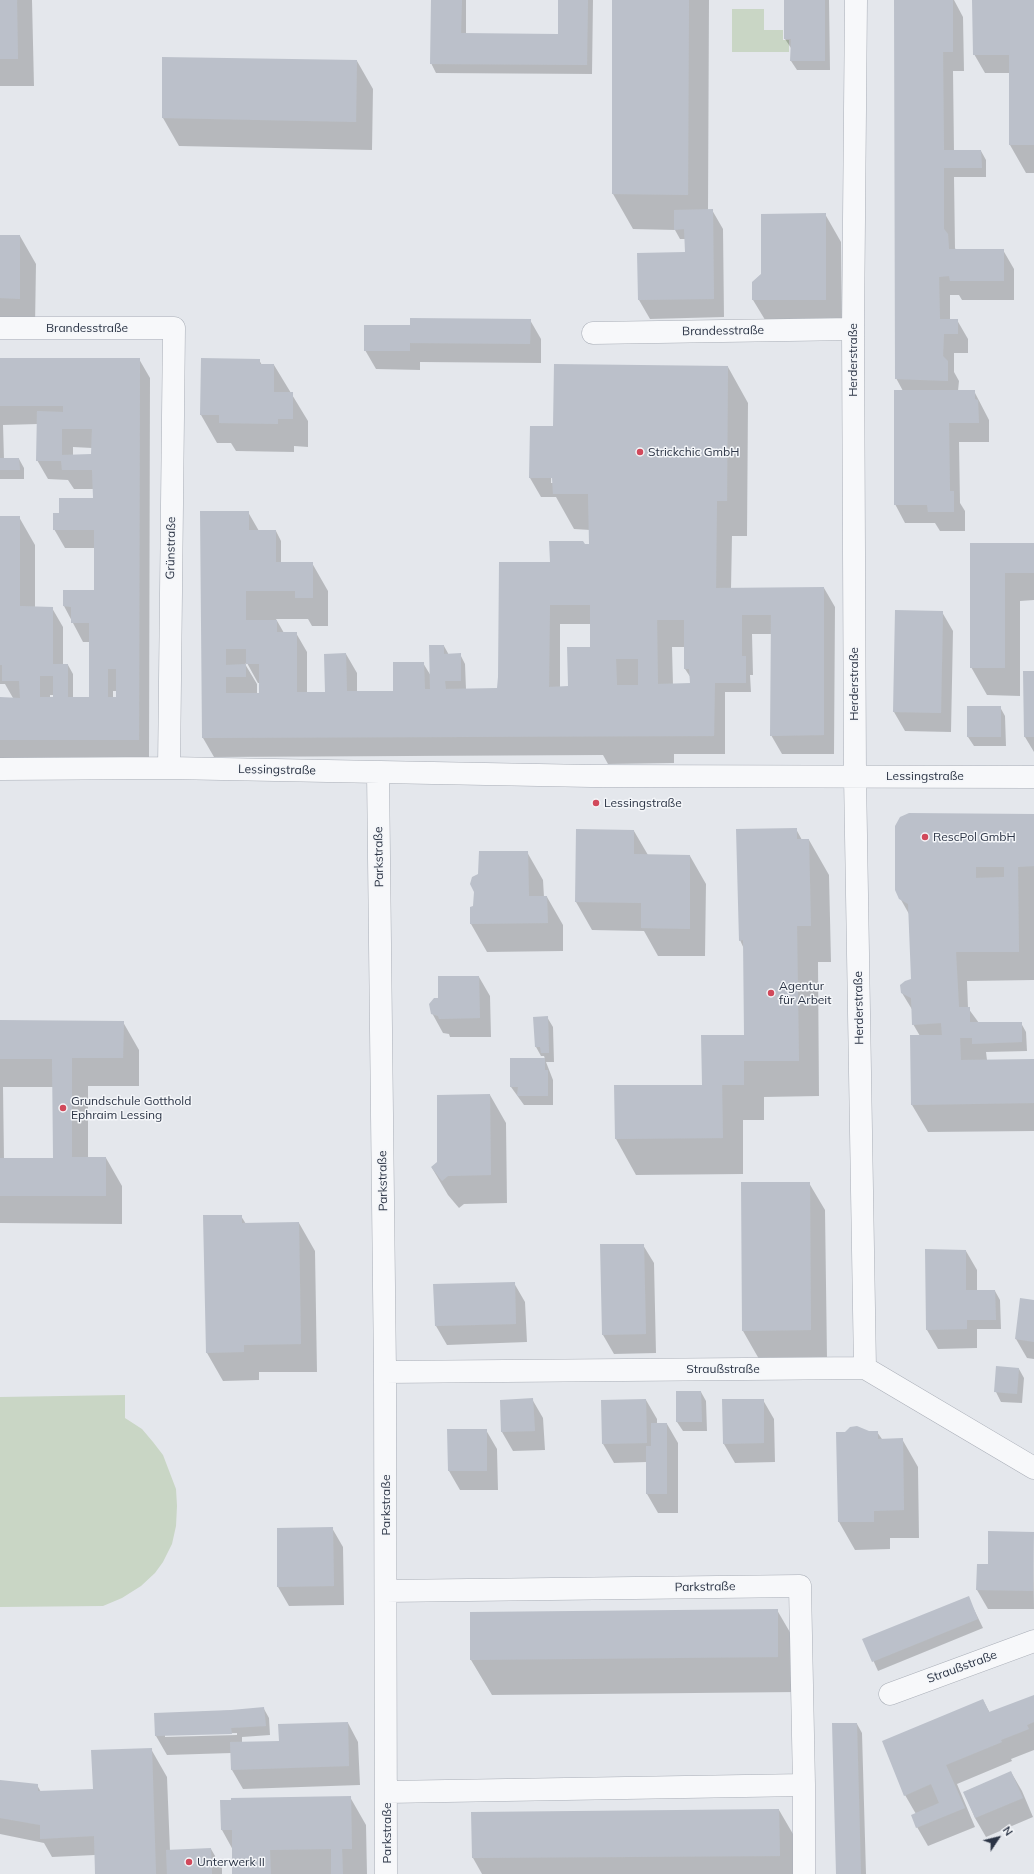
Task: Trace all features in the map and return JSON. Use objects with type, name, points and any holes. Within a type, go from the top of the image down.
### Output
[{"type":"street","name":"Herderstraße","points":[[856,0],[853,329],[854,776],[865,1368]]},
{"type":"street","name":"Brandesstraße","points":[[0,328],[174,328]]},
{"type":"street","name":"Grünstraße","points":[[169,768],[174,328]]},
{"type":"street","name":"Brandesstraße","points":[[593,333],[853,329]]},
{"type":"street","name":"Lessingstraße","points":[[0,769],[169,768],[591,776],[1034,777]]},
{"type":"street","name":"Parkstraße","points":[[378,772],[385,1372],[386,1874]]},
{"type":"street","name":"Straußstraße","points":[[385,1372],[865,1368]]},
{"type":"street","points":[[865,1368],[1034,1468]]},
{"type":"street","name":"Parkstraße","points":[[386,1591],[800,1586],[804,1785],[804,1874]]},
{"type":"street","name":"Straußstraße","points":[[890,1694],[1034,1641]]},
{"type":"street","name":"Parkstraße","points":[[387,1792],[804,1785]]},
{"type":"green space","points":[[732,9],[764,9],[764,30],[783,30],[783,40],[789,40],[789,52],[732,52]]},
{"type":"green space","points":[[125,1395],[125,1418],[142,1429],[163,1455],[176,1489],[176,1526],[172,1544],[163,1562],[155,1573],[141,1586],[122,1598],[103,1606],[0,1607],[0,1397]]},
{"type":"building","points":[[0,0],[17,0],[18,59],[0,59]]},
{"type":"building","points":[[431,0],[462,0],[461,33],[558,34],[558,0],[588,0],[587,65],[430,64]]},
{"type":"building","points":[[612,0],[689,0],[688,195],[612,194]]},
{"type":"building","points":[[784,0],[825,0],[825,61],[790,61],[791,39],[784,39]]},
{"type":"building","points":[[894,0],[953,0],[953,52],[943,52],[944,150],[981,150],[982,168],[944,168],[944,229],[948,234],[949,249],[1004,249],[1004,281],[950,281],[949,276],[939,277],[940,319],[958,319],[958,334],[944,334],[943,356],[948,361],[948,381],[895,379]]},
{"type":"building","points":[[972,0],[1034,0],[1034,145],[1009,145],[1009,55],[973,55]]},
{"type":"building","points":[[162,57],[357,60],[356,122],[162,118]]},
{"type":"building","points":[[713,209],[714,299],[638,300],[637,253],[685,252],[684,229],[674,230],[674,210]]},
{"type":"building","points":[[826,213],[826,300],[752,300],[752,282],[761,274],[761,214]]},
{"type":"building","points":[[0,235],[20,235],[20,299],[0,298]]},
{"type":"building","points":[[410,318],[531,319],[530,344],[410,343],[410,351],[364,351],[364,325],[410,325]]},
{"type":"building","points":[[0,358],[140,358],[139,740],[0,740],[0,697],[20,698],[19,681],[2,681],[2,665],[0,665],[0,516],[20,516],[20,606],[53,607],[53,664],[68,664],[68,697],[89,697],[89,623],[71,623],[71,607],[63,606],[63,590],[94,590],[94,530],[53,530],[53,513],[59,513],[59,498],[93,498],[92,470],[62,470],[61,461],[36,461],[37,411],[63,412],[63,406],[0,406]],"holes":[[[62,429],[92,429],[91,454],[62,455]],[[108,669],[116,669],[116,697],[108,697]],[[40,676],[53,676],[53,697],[40,697]]]},
{"type":"building","points":[[201,358],[260,359],[260,364],[274,364],[274,392],[293,392],[293,419],[278,419],[278,424],[219,423],[219,415],[200,415]]},
{"type":"building","points":[[554,364],[728,366],[727,501],[717,501],[716,588],[824,587],[824,735],[770,736],[771,615],[742,615],[742,656],[746,656],[746,683],[715,683],[714,736],[202,738],[200,511],[249,511],[249,530],[276,530],[276,562],[313,562],[313,598],[295,598],[295,591],[246,591],[246,620],[277,620],[277,632],[297,632],[297,692],[325,692],[324,654],[346,653],[347,691],[393,691],[393,662],[424,662],[425,689],[430,689],[429,645],[444,645],[444,654],[461,653],[461,681],[445,681],[446,689],[497,688],[499,562],[550,562],[549,541],[583,541],[585,544],[589,544],[588,494],[553,494],[552,478],[529,478],[530,426],[553,426]],"holes":[[[550,605],[590,605],[590,647],[567,647],[568,686],[549,687]],[[657,620],[684,620],[684,669],[689,669],[690,683],[658,684]],[[226,649],[246,649],[246,664],[226,665]],[[616,659],[638,659],[638,685],[617,685]],[[246,664],[259,664],[259,693],[226,693],[226,677],[246,677]]]},
{"type":"building","points":[[894,390],[975,390],[975,399],[978,400],[979,423],[949,423],[950,491],[954,491],[954,512],[928,512],[927,505],[894,505]]},
{"type":"building","points":[[0,458],[19,458],[20,470],[0,470]]},
{"type":"building","points":[[970,543],[1034,543],[1034,573],[1005,573],[1005,668],[970,668]]},
{"type":"building","points":[[895,610],[943,611],[941,713],[893,712]]},
{"type":"building","points":[[1023,671],[1034,671],[1034,737],[1024,737]]},
{"type":"building","points":[[967,706],[1001,706],[1001,737],[967,737]]},
{"type":"building","points":[[909,813],[1034,814],[1034,866],[1018,867],[1019,952],[956,952],[959,1007],[970,1007],[970,1022],[1022,1022],[1022,1042],[972,1044],[972,1038],[960,1038],[961,1060],[1034,1059],[1034,1103],[911,1105],[910,1035],[942,1035],[941,1023],[912,1025],[911,998],[901,993],[900,985],[911,979],[908,904],[899,899],[895,890],[895,826],[900,817]],"holes":[[[976,867],[1004,867],[1004,877],[976,878]]]},
{"type":"building","name":"Agentur für Arbeit","points":[[797,828],[797,839],[809,839],[811,926],[797,926],[799,1061],[744,1061],[744,1085],[722,1085],[723,1138],[615,1139],[614,1085],[702,1085],[701,1035],[744,1035],[743,940],[739,941],[736,829]]},
{"type":"building","points":[[576,829],[634,830],[634,854],[690,855],[690,929],[641,928],[641,903],[575,902]]},
{"type":"building","points":[[479,851],[528,851],[529,896],[547,896],[548,923],[470,924],[470,907],[473,906],[474,892],[470,884],[472,877],[478,874]]},
{"type":"building","points":[[438,976],[479,976],[480,1018],[439,1019],[438,1016],[431,1014],[429,1004],[434,998],[438,998]]},
{"type":"building","points":[[548,1016],[549,1053],[541,1053],[540,1047],[535,1047],[533,1017]]},
{"type":"building","name":"Grundschule Gotthold Ephraim Lessing","points":[[0,1020],[124,1021],[123,1058],[72,1058],[72,1157],[106,1157],[106,1196],[0,1196],[0,1158],[53,1158],[52,1059],[0,1059]]},
{"type":"building","points":[[510,1058],[545,1058],[545,1070],[548,1070],[548,1096],[517,1096],[518,1087],[510,1087]]},
{"type":"building","points":[[490,1094],[491,1175],[448,1176],[442,1181],[431,1167],[437,1162],[437,1095]]},
{"type":"building","points":[[741,1182],[810,1182],[811,1330],[742,1331]]},
{"type":"building","points":[[203,1215],[242,1215],[242,1223],[299,1222],[301,1344],[244,1345],[244,1352],[206,1353]]},
{"type":"building","points":[[600,1244],[644,1244],[646,1334],[602,1335]]},
{"type":"building","points":[[925,1249],[966,1250],[966,1290],[995,1290],[996,1320],[967,1320],[967,1329],[926,1330]]},
{"type":"building","points":[[515,1282],[516,1324],[435,1326],[433,1284]]},
{"type":"building","points":[[1020,1298],[1034,1300],[1034,1342],[1015,1339]]},
{"type":"building","points":[[996,1366],[1019,1368],[1017,1394],[994,1392]]},
{"type":"building","points":[[676,1391],[701,1391],[702,1422],[676,1422]]},
{"type":"building","points":[[533,1398],[535,1431],[501,1432],[500,1400]]},
{"type":"building","points":[[646,1399],[647,1443],[602,1444],[601,1400]]},
{"type":"building","points":[[722,1399],[764,1399],[764,1443],[723,1444]]},
{"type":"building","points":[[651,1423],[667,1423],[667,1494],[646,1494],[646,1446],[651,1446]]},
{"type":"building","points":[[857,1426],[869,1431],[878,1431],[878,1439],[903,1438],[904,1510],[874,1511],[874,1522],[838,1522],[836,1432],[845,1432],[850,1427]]},
{"type":"building","points":[[447,1429],[487,1429],[487,1471],[448,1471]]},
{"type":"building","points":[[333,1527],[334,1586],[277,1587],[277,1528]]},
{"type":"building","points":[[988,1531],[1034,1532],[1033,1591],[976,1590],[977,1564],[988,1564]]},
{"type":"building","points":[[969,1596],[978,1619],[872,1662],[862,1639]]},
{"type":"building","points":[[778,1609],[778,1657],[470,1660],[470,1612]]},
{"type":"building","points":[[1034,1695],[1034,1722],[1027,1725],[1029,1729],[946,1765],[965,1808],[916,1828],[911,1815],[939,1803],[931,1784],[904,1796],[882,1741],[983,1699],[989,1712]]},
{"type":"building","points":[[264,1707],[266,1726],[231,1728],[232,1734],[155,1736],[154,1713]]},
{"type":"building","points":[[348,1722],[349,1766],[231,1770],[230,1742],[279,1741],[278,1724]]},
{"type":"building","points":[[832,1723],[857,1723],[861,1874],[836,1874]]},
{"type":"building","points":[[152,1748],[156,1874],[95,1874],[94,1836],[40,1839],[40,1825],[0,1818],[0,1780],[38,1784],[38,1791],[93,1789],[91,1750]]},
{"type":"building","points":[[1011,1771],[1023,1798],[975,1818],[963,1792]]},
{"type":"building","points":[[351,1796],[352,1849],[342,1849],[343,1874],[331,1874],[331,1849],[270,1850],[271,1874],[232,1874],[232,1830],[221,1830],[220,1800],[231,1800],[231,1798]]},
{"type":"building","points":[[779,1809],[780,1856],[472,1858],[471,1812]]},
{"type":"building","name":"Unterwerk II","points":[[211,1848],[212,1874],[167,1874],[166,1850]]},
{"type":"place","name":"Strickchic GmbH","points":[[640,452]]},
{"type":"place","name":"Lessingstraße","points":[[596,803]]},
{"type":"place","name":"RescPol GmbH","points":[[925,837]]},
{"type":"place","name":"Agentur für Arbeit","points":[[771,993]]},
{"type":"place","name":"Grundschule Gotthold Ephraim Lessing","points":[[63,1108]]},
{"type":"place","name":"Unterwerk II","points":[[189,1862]]}]
